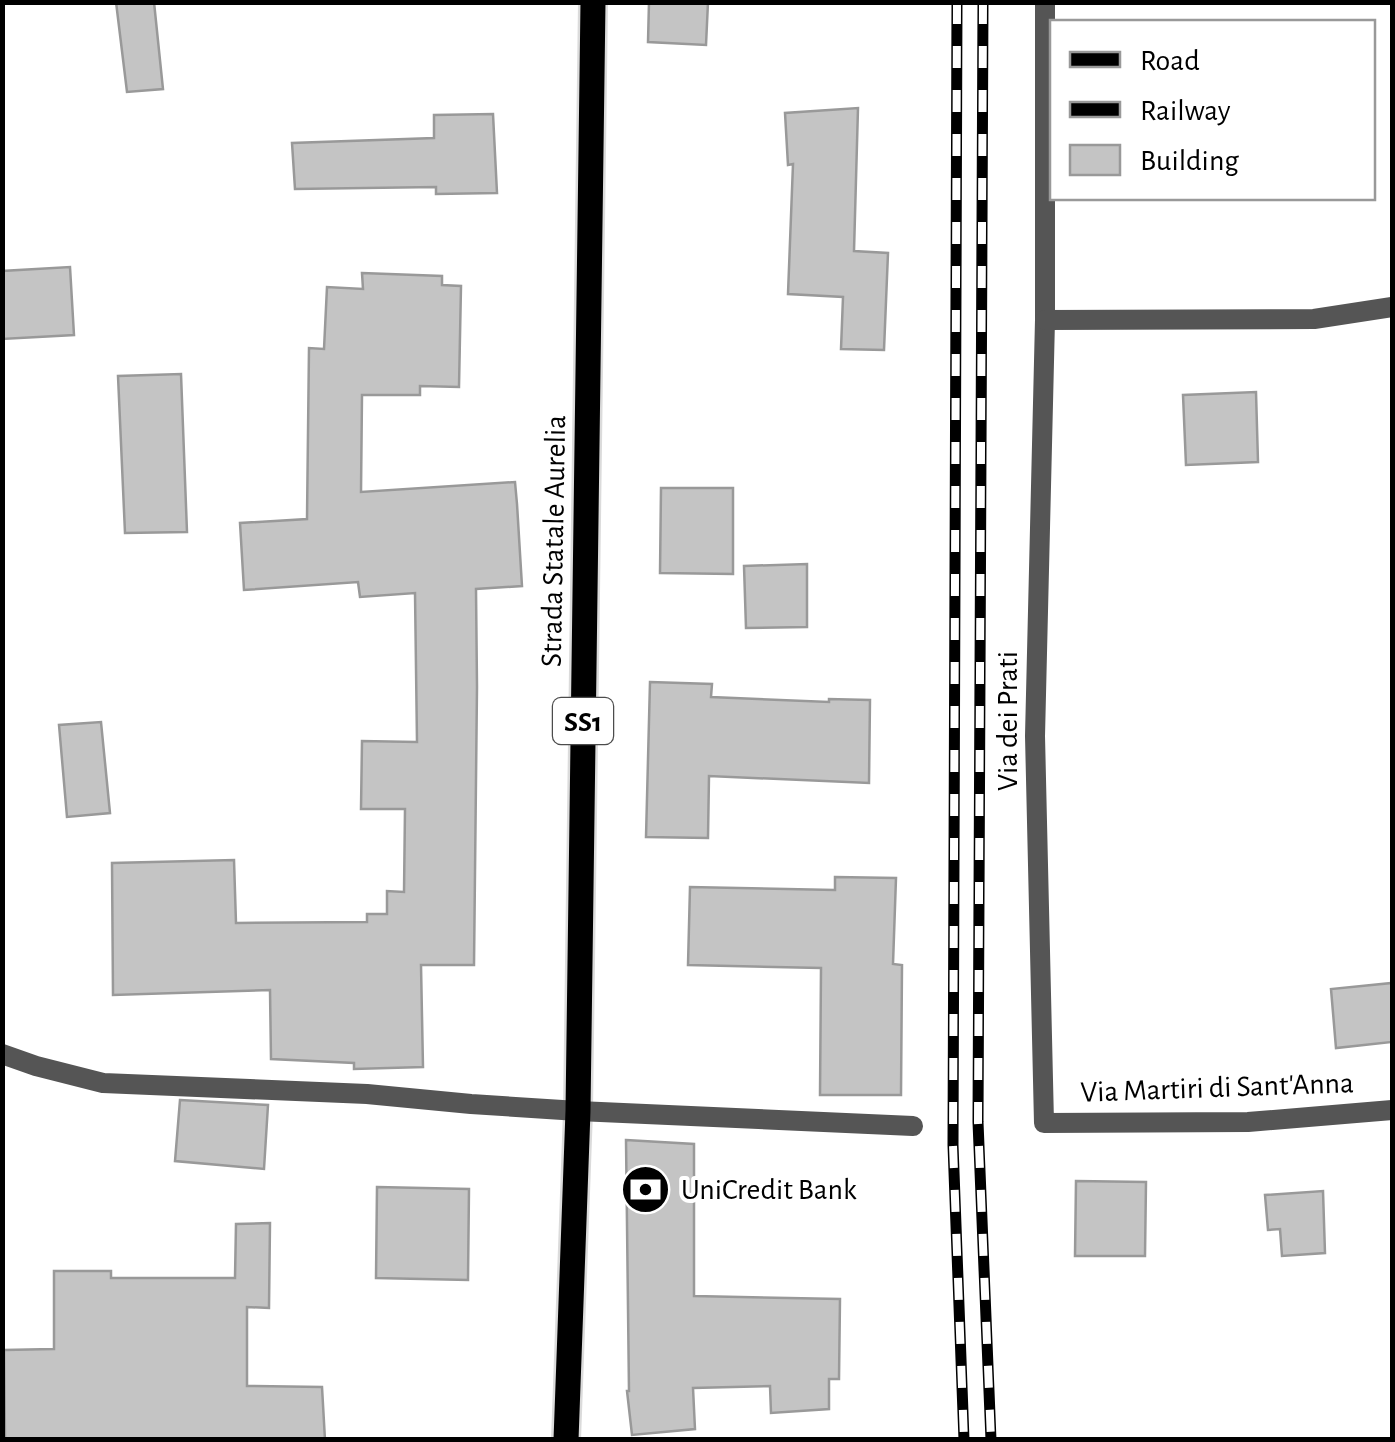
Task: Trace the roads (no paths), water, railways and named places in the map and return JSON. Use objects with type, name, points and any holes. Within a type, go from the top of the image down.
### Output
[{"type":"main road","name":"Strada Statale Aurelia","points":[[566,1440],[578,1111],[593,2]]},
{"type":"street","name":"Via dei Prati","points":[[1044,1123],[1035,736],[1045,320],[1045,2]]},
{"type":"street","points":[[1045,320],[1314,319],[1392,307]]},
{"type":"street","points":[[2,1054],[103,1083],[367,1094],[578,1111],[913,1126]]},
{"type":"street","name":"Via Martiri di Sant'Anna","points":[[1044,1123],[1248,1122],[1392,1110]]},
{"type":"railway","points":[[957,2],[953,1145],[964,1440]]},
{"type":"railway","points":[[983,2],[978,1122],[991,1440]]},
{"type":"place","name":"UniCredit Bank","points":[[646,1189]]}]
